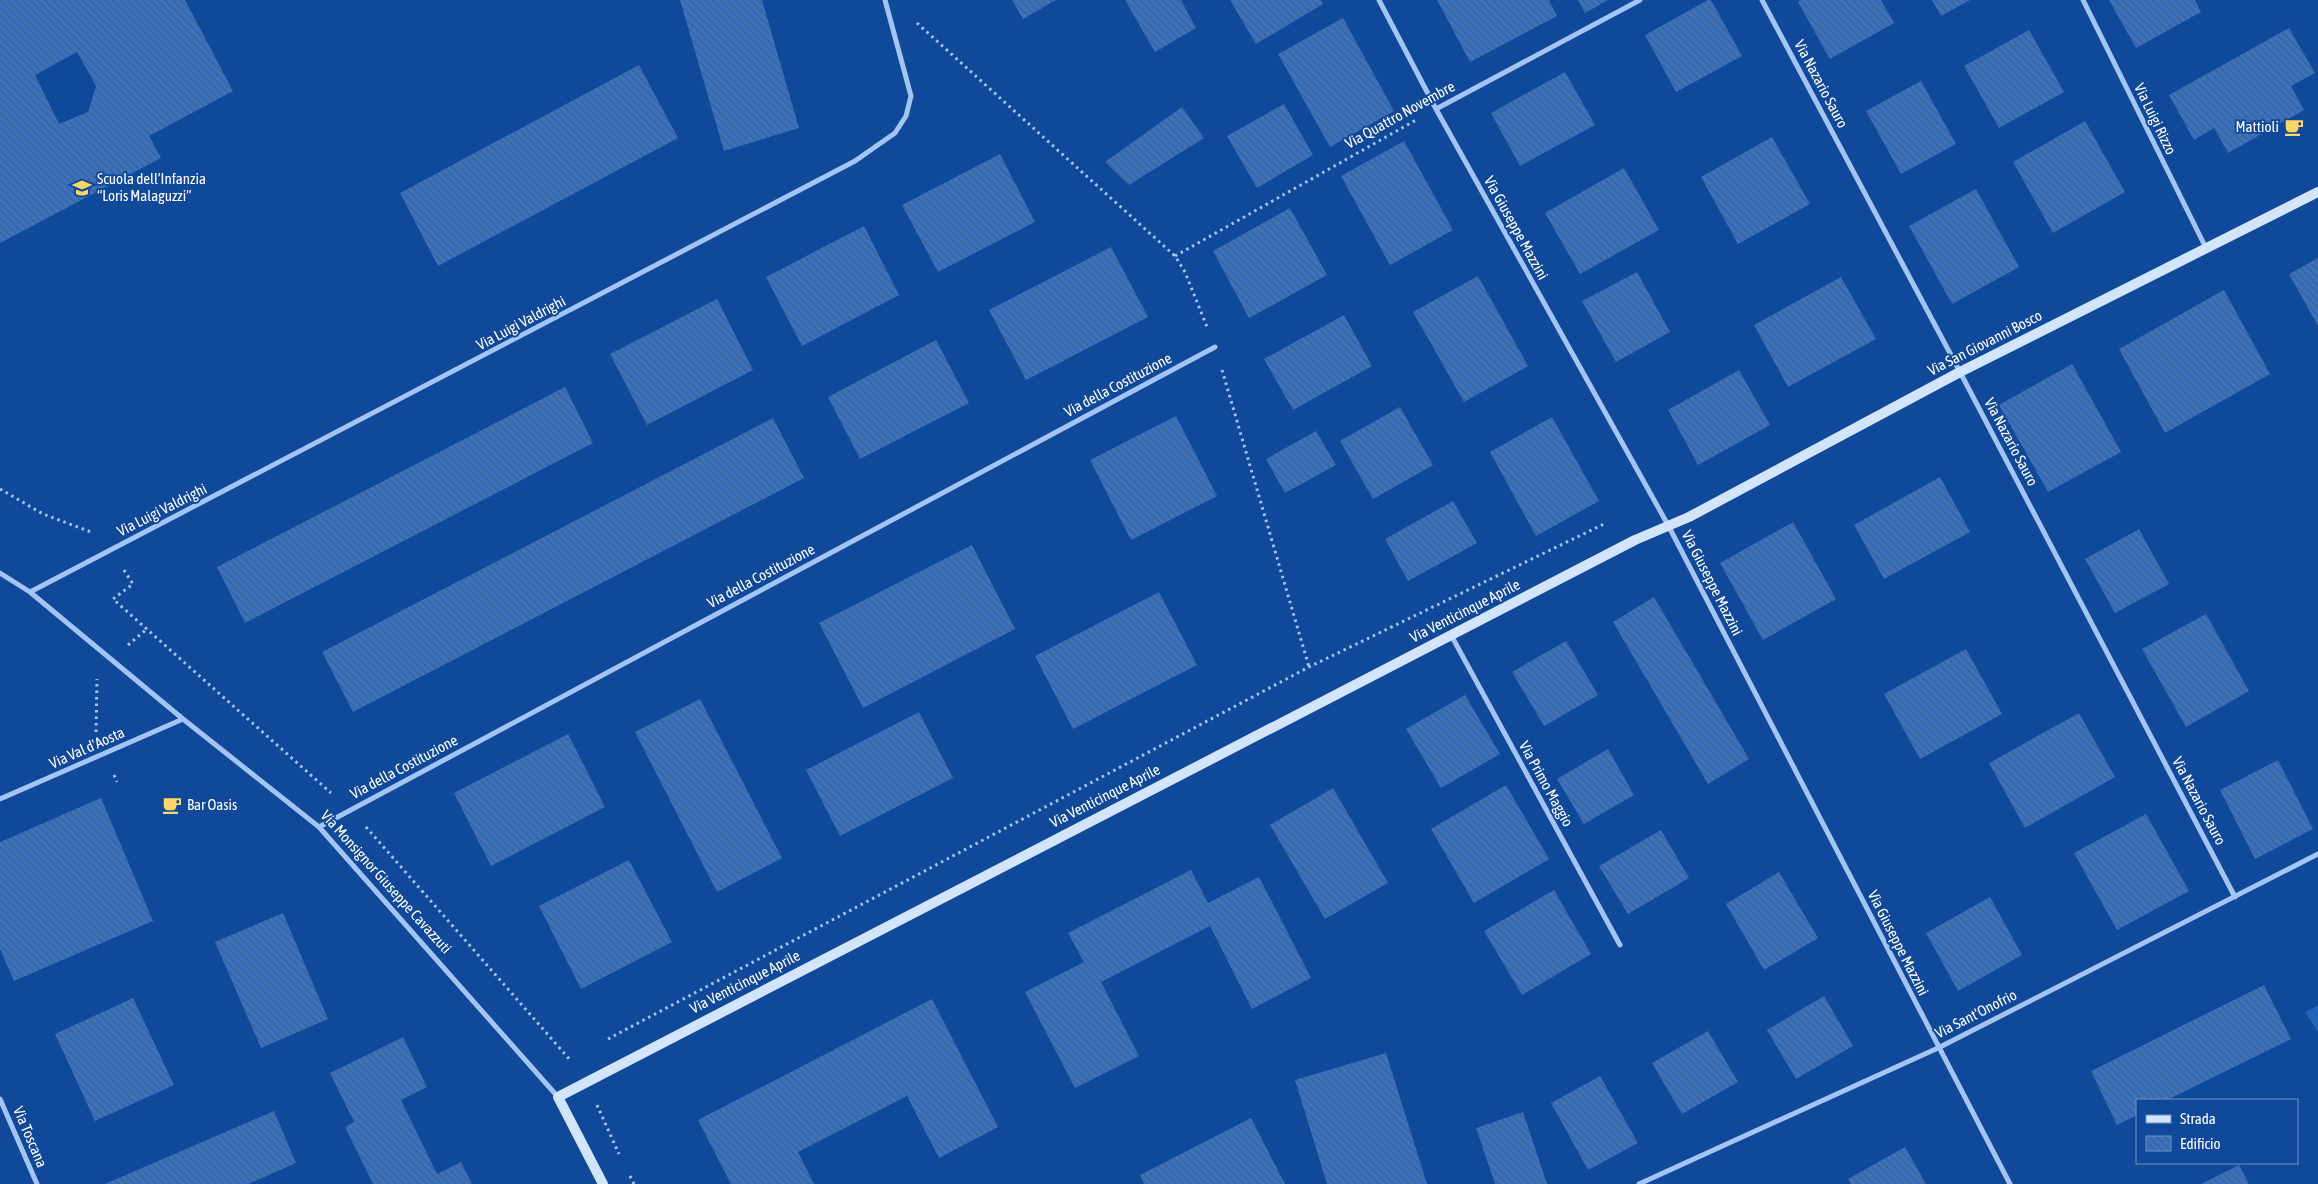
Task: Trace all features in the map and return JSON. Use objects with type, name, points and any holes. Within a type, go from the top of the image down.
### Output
[{"type":"street","name":"Via Luigi Valdrighi","points":[[30,592],[855,161],[895,133],[906,116],[911,96],[885,0]]},
{"type":"street","name":"Via Giuseppe Mazzini","points":[[1379,0],[1436,109],[1668,525],[2010,1184]]},
{"type":"street","name":"Via Quattro Novembre","points":[[1436,109],[1640,0]]},
{"type":"street","name":"Via Nazario Sauro","points":[[1762,0],[1960,372],[2235,897]]},
{"type":"street","name":"Via Luigi Rizzo","points":[[2083,0],[2206,248]]},
{"type":"street","name":"Via San Giovanni Bosco","points":[[1668,525],[1689,517],[1960,372],[2318,192]]},
{"type":"street","name":"Via della Costituzione","points":[[319,827],[1215,347]]},
{"type":"street","name":"Via Venticinque Aprile","points":[[558,1097],[1451,635],[1668,525]]},
{"type":"street","name":"Via Monsignor Giuseppe Cavazzuti","points":[[0,573],[30,592],[183,719],[319,827],[558,1097],[603,1184]]},
{"type":"street","name":"Via Primo Maggio","points":[[1451,635],[1620,945]]},
{"type":"street","name":"Via Val d'Aosta","points":[[0,799],[183,719]]},
{"type":"street","name":"Via Sant'Onofrio","points":[[1639,1184],[1938,1048],[2318,854]]},
{"type":"street","name":"Via Toscana","points":[[0,1099],[37,1184]]},
{"type":"path","points":[[913,19],[1175,256],[1185,272],[1215,347],[1309,668]]},
{"type":"path","name":"Via Quattro Novembre","points":[[1175,256],[1436,109]]},
{"type":"path","points":[[0,489],[43,514],[100,536]]},
{"type":"path","points":[[600,1043],[1309,668],[1612,520]]},
{"type":"path","points":[[112,660],[97,678],[94,728],[117,782]]},
{"type":"path","points":[[570,1059],[576,1056]]},
{"type":"green space","points":[[2318,1006],[2318,1032],[2305,1012]]},
{"type":"building","points":[[0,0],[185,0],[233,91],[149,136],[161,158],[0,243]],"holes":[[[77,52],[96,86],[88,112],[59,124],[35,75]]]},
{"type":"building","points":[[680,0],[762,0],[799,128],[724,151]]},
{"type":"building","points":[[1012,0],[1056,0],[1023,19]]},
{"type":"building","points":[[1125,0],[1181,0],[1196,28],[1155,52]]},
{"type":"building","points":[[1230,0],[1321,0],[1323,4],[1256,44]]},
{"type":"building","points":[[1437,0],[1549,0],[1557,16],[1470,62]]},
{"type":"building","points":[[1578,0],[1608,0],[1585,13]]},
{"type":"building","points":[[1711,0],[1742,56],[1676,92],[1645,35]]},
{"type":"building","points":[[1801,0],[1881,0],[1894,23],[1830,59],[1798,2]]},
{"type":"building","points":[[1932,0],[1970,0],[1941,16]]},
{"type":"building","points":[[2109,0],[2195,0],[2201,12],[2136,48]]},
{"type":"building","points":[[1343,18],[1394,111],[1330,147],[1278,54]]},
{"type":"building","points":[[2289,28],[2315,73],[2291,86],[2304,110],[2228,153],[2214,128],[2194,140],[2169,95]]},
{"type":"building","points":[[2029,30],[2064,92],[1999,128],[1964,66]]},
{"type":"building","points":[[639,65],[678,138],[438,266],[400,193]]},
{"type":"building","points":[[1565,72],[1595,125],[1520,166],[1491,113]]},
{"type":"building","points":[[1921,81],[1956,144],[1901,174],[1866,111]]},
{"type":"building","points":[[1284,104],[1313,155],[1257,188],[1227,136]]},
{"type":"building","points":[[1182,107],[1204,138],[1129,185],[1105,162]]},
{"type":"building","points":[[2085,121],[2125,192],[2053,233],[2013,162]]},
{"type":"building","points":[[1772,137],[1810,204],[1738,244],[1701,177]]},
{"type":"building","points":[[1404,141],[1453,230],[1390,265],[1341,176]]},
{"type":"building","points":[[1000,154],[1035,222],[938,272],[902,205]]},
{"type":"building","points":[[1624,168],[1659,230],[1580,274],[1545,213]]},
{"type":"building","points":[[1976,189],[2019,267],[1952,304],[1909,226]]},
{"type":"building","points":[[1290,208],[1327,275],[1249,318],[1213,251]]},
{"type":"building","points":[[864,226],[899,295],[802,346],[766,277]]},
{"type":"building","points":[[1111,247],[1148,317],[1026,380],[989,310]]},
{"type":"building","points":[[2318,258],[2318,326],[2289,274]]},
{"type":"building","points":[[1637,272],[1670,332],[1616,362],[1582,301]]},
{"type":"building","points":[[1478,276],[1528,366],[1464,402],[1413,312]]},
{"type":"building","points":[[1841,277],[1876,339],[1788,387],[1754,325]]},
{"type":"building","points":[[2224,290],[2270,374],[2165,433],[2119,349]]},
{"type":"building","points":[[717,299],[753,370],[647,425],[610,354]]},
{"type":"building","points":[[1344,315],[1372,366],[1293,410],[1264,359]]},
{"type":"building","points":[[936,340],[969,403],[860,459],[828,397]]},
{"type":"building","points":[[2072,364],[2121,452],[2048,492],[1999,405]]},
{"type":"building","points":[[1739,370],[1770,425],[1698,465],[1668,410]]},
{"type":"building","points":[[565,387],[593,443],[245,623],[217,567]]},
{"type":"building","points":[[1400,407],[1433,465],[1373,499],[1340,441]]},
{"type":"building","points":[[1176,416],[1217,496],[1131,540],[1090,460]]},
{"type":"building","points":[[1552,417],[1599,501],[1536,536],[1490,452]]},
{"type":"building","points":[[773,418],[804,478],[353,712],[322,652]]},
{"type":"building","points":[[1316,431],[1336,465],[1285,493],[1266,459]]},
{"type":"building","points":[[1940,477],[1970,532],[1884,579],[1854,525]]},
{"type":"building","points":[[1453,501],[1477,543],[1408,581],[1385,539]]},
{"type":"building","points":[[1793,522],[1836,599],[1763,640],[1720,563]]},
{"type":"building","points":[[2139,529],[2169,584],[2115,613],[2085,559]]},
{"type":"building","points":[[972,545],[1015,629],[863,708],[819,623]]},
{"type":"building","points":[[1159,592],[1197,665],[1073,729],[1035,656]]},
{"type":"building","points":[[1654,597],[1749,759],[1708,784],[1613,622]]},
{"type":"building","points":[[2206,614],[2249,691],[2186,727],[2142,649]]},
{"type":"building","points":[[1566,641],[1598,695],[1544,726],[1512,672]]},
{"type":"building","points":[[1966,649],[2002,714],[1920,759],[1884,694]]},
{"type":"building","points":[[1465,695],[1500,754],[1441,788],[1406,729]]},
{"type":"building","points":[[700,699],[782,858],[717,892],[635,732]]},
{"type":"building","points":[[919,712],[953,778],[840,836],[806,770]]},
{"type":"building","points":[[2079,713],[2115,777],[2025,828],[1989,763]]},
{"type":"building","points":[[568,734],[605,807],[491,866],[454,793]]},
{"type":"building","points":[[1608,749],[1634,795],[1584,824],[1557,779]]},
{"type":"building","points":[[2278,760],[2313,829],[2255,859],[2220,790]]},
{"type":"building","points":[[1506,785],[1549,859],[1474,903],[1431,829]]},
{"type":"building","points":[[1333,788],[1388,883],[1325,919],[1270,825]]},
{"type":"building","points":[[101,798],[153,921],[14,981],[0,949],[0,842]]},
{"type":"building","points":[[2146,814],[2189,891],[2117,930],[2074,853]]},
{"type":"building","points":[[1661,830],[1689,878],[1628,914],[1599,866]]},
{"type":"building","points":[[629,860],[672,942],[581,989],[539,906]]},
{"type":"building","points":[[1191,870],[1208,903],[1259,877],[1311,978],[1252,1009],[1210,926],[1101,982],[1139,1056],[1075,1088],[1025,992],[1084,962],[1068,933]]},
{"type":"building","points":[[1779,872],[1818,938],[1764,970],[1726,904]]},
{"type":"building","points":[[1554,890],[1591,954],[1522,995],[1484,931]]},
{"type":"building","points":[[1990,897],[2022,955],[1958,991],[1926,933]]},
{"type":"building","points":[[283,913],[328,1019],[261,1048],[215,942]]},
{"type":"building","points":[[2264,985],[2291,1039],[2169,1099],[2136,1099],[2136,1116],[2117,1125],[2091,1071]]},
{"type":"building","points":[[1824,996],[1853,1046],[1796,1079],[1767,1030]]},
{"type":"building","points":[[133,998],[174,1085],[95,1121],[55,1034]]},
{"type":"building","points":[[932,999],[998,1127],[939,1158],[907,1096],[798,1152],[814,1184],[731,1184],[698,1120]]},
{"type":"building","points":[[1708,1031],[1738,1082],[1682,1114],[1652,1063]]},
{"type":"building","points":[[403,1037],[427,1087],[401,1100],[437,1174],[461,1162],[472,1184],[373,1184],[345,1127],[354,1122],[330,1073]]},
{"type":"building","points":[[1386,1053],[1427,1184],[1327,1184],[1295,1080]]},
{"type":"building","points":[[1600,1076],[1638,1143],[1588,1170],[1551,1103]]},
{"type":"building","points":[[274,1111],[296,1163],[248,1184],[105,1184]]},
{"type":"building","points":[[1523,1112],[1547,1184],[1495,1184],[1476,1128]]},
{"type":"building","points":[[1251,1118],[1285,1184],[1144,1184],[1140,1175]]},
{"type":"building","points":[[1905,1147],[1926,1184],[1851,1184],[1848,1179]]},
{"type":"building","points":[[2239,1165],[2249,1184],[2201,1184]]},
{"type":"place","name":"Mattioli","points":[[2294,127]]},
{"type":"place","name":"Scuola dell’Infanzia “Loris Malaguzzi”","points":[[82,188]]},
{"type":"place","name":"Bar Oasis","points":[[172,805]]}]
